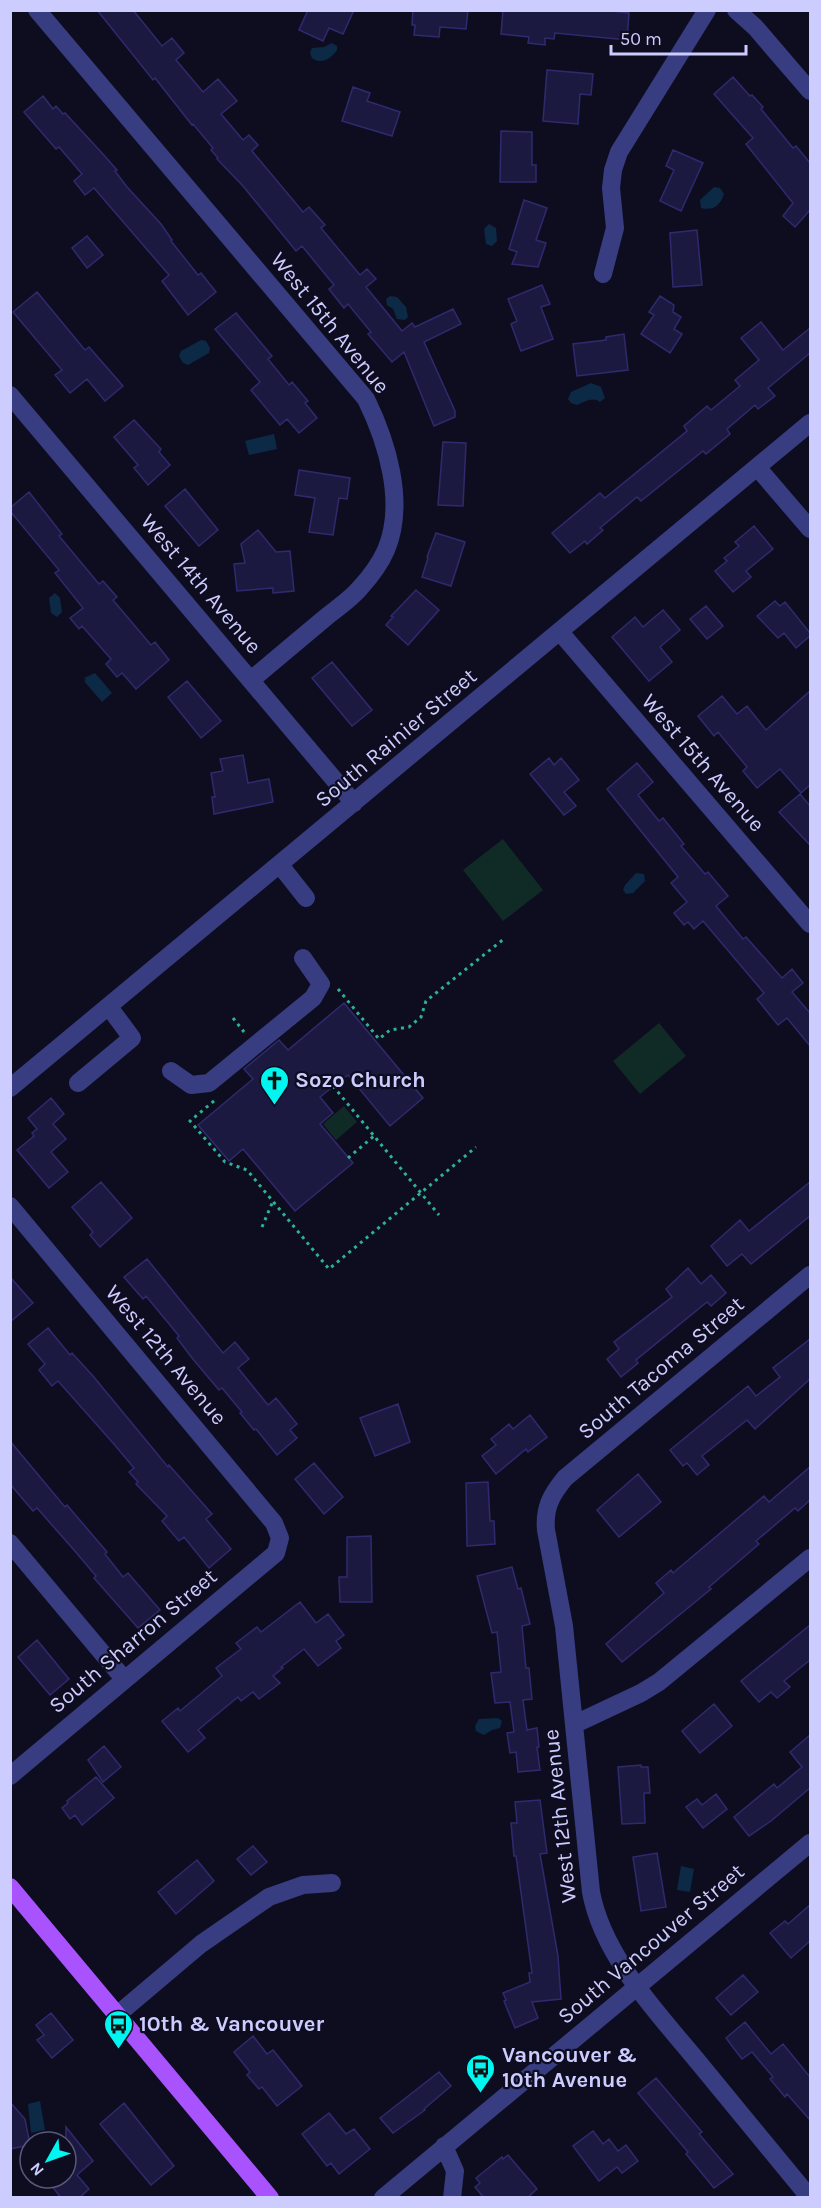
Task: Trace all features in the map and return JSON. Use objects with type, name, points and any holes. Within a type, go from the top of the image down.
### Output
[{"type":"main road","points":[[10,1887],[270,2198]]},
{"type":"street","name":"West 15th Avenue","points":[[37,10],[366,399],[376,420],[387,455],[394,499],[392,530],[386,549],[376,568],[359,590],[251,680]]},
{"type":"street","points":[[603,274],[615,228],[611,188],[613,170],[619,152],[707,10]]},
{"type":"street","points":[[736,10],[809,85]]},
{"type":"street","name":"West 14th Avenue","points":[[10,395],[354,803]]},
{"type":"street","name":"South Rainier Street","points":[[10,1088],[810,423]]},
{"type":"street","points":[[757,467],[810,529]]},
{"type":"street","name":"West 15th Avenue","points":[[560,632],[810,924]]},
{"type":"street","points":[[280,865],[306,898]]},
{"type":"street","points":[[171,1071],[191,1085],[209,1083],[313,998],[321,984],[303,958]]},
{"type":"street","points":[[78,1083],[132,1038],[109,1008]]},
{"type":"street","name":"West 12th Avenue","points":[[10,1206],[274,1523],[280,1538]]},
{"type":"street","name":"South Tacoma Street","points":[[548,1503],[565,1478],[810,1275]]},
{"type":"street","name":"West 12th Avenue","points":[[548,1503],[545,1516],[546,1530],[564,1626],[593,1908],[607,1939],[637,1987],[810,2198]]},
{"type":"street","name":"South Sharron Street","points":[[10,1776],[124,1678],[276,1553],[280,1538]]},
{"type":"street","points":[[10,1543],[124,1678]]},
{"type":"street","points":[[575,1724],[659,1682],[810,1558]]},
{"type":"street","name":"South Vancouver Street","points":[[383,2198],[810,1843]]},
{"type":"street","points":[[117,2015],[201,1944],[269,1896],[303,1886],[332,1883]]},
{"type":"street","points":[[444,2146],[455,2171],[452,2198]]},
{"type":"path","points":[[333,983],[379,1039],[390,1029],[409,1027],[421,1017],[426,1000],[505,938]]},
{"type":"path","points":[[333,1086],[439,1215]]},
{"type":"path","points":[[190,1121],[225,1162],[247,1170],[329,1269],[476,1147]]},
{"type":"path","points":[[348,1158],[374,1136]]},
{"type":"path","points":[[262,1227],[273,1201]]},
{"type":"green space","points":[[503,839],[543,890],[503,921],[463,870]]},
{"type":"green space","points":[[659,1023],[686,1056],[640,1094],[613,1061]]},
{"type":"green space","points":[[344,1106],[357,1122],[336,1140],[323,1124]]},
{"type":"water","points":[[332,43],[337,46],[337,50],[332,56],[322,61],[312,58],[310,53],[312,48],[324,47]]},
{"type":"water","points":[[714,187],[720,188],[724,194],[720,202],[716,207],[701,208],[700,200]]},
{"type":"water","points":[[489,224],[496,228],[497,241],[492,246],[486,244],[484,229]]},
{"type":"water","points":[[390,296],[397,297],[406,307],[408,317],[405,320],[397,319],[393,309],[387,305],[386,299]]},
{"type":"water","points":[[201,340],[206,341],[210,348],[209,353],[188,365],[183,363],[179,356],[181,351]]},
{"type":"water","points":[[591,383],[601,387],[605,398],[600,402],[591,400],[577,405],[571,403],[568,399],[571,392]]},
{"type":"water","points":[[274,434],[277,449],[249,455],[245,441]]},
{"type":"water","points":[[55,593],[60,598],[62,612],[57,617],[51,613],[49,598]]},
{"type":"water","points":[[95,673],[112,693],[102,702],[84,681],[86,680],[84,678]]},
{"type":"water","points":[[636,873],[644,874],[645,881],[633,893],[626,894],[623,890],[625,885]]},
{"type":"water","points":[[498,1718],[502,1721],[500,1728],[484,1735],[476,1731],[475,1726],[479,1719]]},
{"type":"water","points":[[681,1866],[694,1869],[690,1892],[677,1890]]},
{"type":"water","points":[[40,2101],[45,2130],[31,2130],[28,2104]]},
{"type":"building","points":[[97,10],[133,10],[162,46],[172,38],[184,53],[176,60],[203,92],[218,79],[237,101],[221,114],[243,140],[249,135],[258,145],[252,151],[303,212],[309,207],[325,225],[321,228],[360,275],[367,269],[376,279],[366,287],[402,331],[412,323],[415,327],[453,309],[461,324],[424,342],[455,411],[455,417],[434,426],[404,352],[392,362],[368,334],[371,332],[348,304],[344,308],[329,289],[334,285],[302,246],[296,251],[243,186],[217,159],[211,150],[213,148],[155,78],[153,80]]},
{"type":"building","points":[[308,10],[354,10],[343,34],[329,28],[323,41],[299,30]]},
{"type":"building","points":[[413,10],[468,10],[466,29],[440,27],[439,37],[414,35]]},
{"type":"building","points":[[503,10],[602,10],[629,13],[627,40],[555,33],[554,39],[545,38],[545,45],[528,43],[529,37],[501,34]]},
{"type":"building","points":[[547,70],[593,74],[591,95],[580,94],[578,124],[543,121]]},
{"type":"building","points":[[733,77],[763,107],[761,109],[793,148],[796,146],[810,163],[810,210],[795,227],[783,216],[793,203],[746,144],[753,138],[714,94]]},
{"type":"building","points":[[353,87],[370,93],[367,101],[400,112],[392,136],[342,121]]},
{"type":"building","points":[[43,96],[53,109],[56,106],[63,114],[65,113],[102,153],[117,170],[115,171],[127,187],[161,224],[171,241],[198,275],[201,273],[216,292],[188,315],[162,281],[169,275],[94,188],[85,195],[74,181],[82,174],[59,147],[56,149],[24,112]]},
{"type":"building","points":[[501,131],[532,132],[532,165],[536,165],[536,182],[500,182]]},
{"type":"building","points":[[673,150],[703,163],[681,211],[660,201],[674,170],[666,166]]},
{"type":"building","points":[[524,200],[547,208],[536,240],[546,243],[538,267],[512,264],[517,252],[509,249]]},
{"type":"building","points":[[697,230],[702,285],[673,287],[670,233]]},
{"type":"building","points":[[87,236],[103,255],[87,268],[72,248]]},
{"type":"building","points":[[542,285],[550,304],[541,307],[553,339],[521,351],[511,324],[517,321],[508,299]]},
{"type":"building","points":[[37,292],[85,350],[89,347],[123,386],[105,401],[87,379],[70,393],[55,375],[62,370],[13,312]]},
{"type":"building","points":[[660,296],[674,305],[673,312],[681,317],[674,329],[682,334],[670,353],[641,334],[654,315],[649,312]]},
{"type":"building","points":[[236,313],[272,356],[268,359],[289,385],[292,382],[308,401],[305,403],[317,418],[299,433],[287,419],[280,425],[251,390],[260,382],[215,329]]},
{"type":"building","points":[[761,322],[783,350],[810,328],[810,353],[768,388],[775,396],[758,409],[755,405],[727,429],[730,434],[706,454],[703,451],[641,501],[637,497],[600,528],[603,530],[587,544],[585,541],[570,553],[552,533],[600,493],[605,498],[687,431],[684,426],[707,406],[711,410],[740,386],[735,380],[759,360],[741,338]]},
{"type":"building","points":[[624,334],[628,370],[577,376],[573,344],[606,340],[606,337]]},
{"type":"building","points":[[134,420],[161,449],[159,452],[170,465],[148,485],[134,468],[138,465],[114,437]]},
{"type":"building","points":[[443,442],[466,443],[463,506],[438,505]]},
{"type":"building","points":[[299,470],[350,478],[347,499],[339,498],[333,535],[309,532],[315,498],[295,495]]},
{"type":"building","points":[[185,489],[218,530],[199,546],[165,506]]},
{"type":"building","points":[[29,492],[62,534],[59,536],[99,584],[103,581],[117,597],[113,600],[151,645],[155,642],[169,660],[136,689],[122,673],[117,677],[106,664],[111,659],[82,626],[79,629],[70,618],[83,608],[55,573],[59,570],[10,511],[10,508]]},
{"type":"building","points":[[754,526],[773,549],[746,571],[751,577],[733,592],[715,571],[727,561],[724,558],[739,546],[735,542]]},
{"type":"building","points":[[258,530],[276,552],[290,551],[294,591],[273,593],[273,588],[237,591],[234,564],[245,563],[241,544]]},
{"type":"building","points":[[436,533],[465,542],[451,586],[422,577]]},
{"type":"building","points":[[416,590],[439,610],[408,645],[386,625],[393,617],[391,616]]},
{"type":"building","points":[[775,601],[780,606],[785,602],[810,633],[810,636],[796,648],[784,633],[778,638],[757,616]]},
{"type":"building","points":[[706,606],[723,626],[707,639],[690,619]]},
{"type":"building","points":[[663,610],[680,630],[660,647],[672,662],[649,681],[612,637],[635,617],[643,627]]},
{"type":"building","points":[[332,662],[372,710],[352,726],[312,678]]},
{"type":"building","points":[[187,681],[221,721],[201,738],[168,697]]},
{"type":"building","points":[[810,691],[810,785],[801,793],[780,769],[757,788],[743,771],[747,767],[718,732],[714,736],[698,716],[722,696],[737,714],[747,706],[766,730]]},
{"type":"building","points":[[243,755],[248,783],[269,779],[273,802],[214,814],[212,797],[215,797],[211,773],[223,771],[220,759]]},
{"type":"building","points":[[549,758],[554,765],[561,758],[579,780],[564,792],[576,806],[564,815],[530,774]]},
{"type":"building","points":[[637,763],[653,782],[638,795],[659,821],[663,818],[684,844],[681,846],[705,874],[708,872],[728,896],[716,906],[743,939],[746,937],[782,978],[792,969],[803,983],[792,992],[810,1013],[810,1046],[787,1018],[778,1025],[757,999],[764,993],[703,921],[694,929],[688,922],[684,925],[674,913],[687,902],[671,883],[678,877],[607,789]]},
{"type":"building","points":[[800,794],[810,806],[810,845],[779,812]]},
{"type":"building","name":"Sozo Church","points":[[344,1003],[423,1098],[390,1126],[348,1075],[320,1097],[333,1113],[320,1124],[353,1163],[295,1211],[243,1149],[229,1161],[198,1125],[253,1079],[244,1069],[279,1040],[288,1050]]},
{"type":"building","points":[[51,1098],[64,1114],[53,1124],[66,1139],[51,1152],[68,1172],[49,1188],[17,1150],[34,1136],[32,1133],[37,1129],[28,1118]]},
{"type":"building","points":[[101,1182],[132,1218],[100,1247],[90,1235],[93,1232],[72,1207]]},
{"type":"building","points":[[810,1182],[810,1216],[751,1264],[742,1254],[727,1266],[711,1246],[740,1220],[749,1231]]},
{"type":"building","points":[[147,1259],[223,1353],[235,1342],[249,1359],[238,1368],[268,1405],[276,1398],[297,1424],[290,1430],[297,1438],[277,1455],[240,1413],[242,1412],[222,1388],[219,1390],[192,1358],[177,1338],[179,1336],[146,1296],[143,1299],[124,1277]]},
{"type":"building","points":[[688,1268],[701,1284],[711,1275],[726,1293],[711,1306],[707,1302],[636,1360],[638,1363],[621,1377],[607,1359],[619,1349],[614,1342],[672,1297],[666,1289]]},
{"type":"building","points":[[10,1277],[33,1303],[10,1322]]},
{"type":"building","points":[[48,1328],[70,1355],[72,1353],[93,1376],[168,1467],[169,1465],[212,1514],[206,1519],[231,1549],[209,1568],[184,1537],[179,1541],[162,1521],[167,1516],[136,1484],[138,1482],[129,1472],[134,1468],[113,1443],[58,1381],[52,1386],[39,1370],[45,1364],[28,1344]]},
{"type":"building","points":[[810,1339],[810,1379],[755,1429],[747,1420],[702,1456],[709,1465],[697,1475],[687,1463],[683,1466],[670,1450],[748,1386],[756,1396],[780,1377],[773,1368]]},
{"type":"building","points":[[398,1404],[410,1442],[375,1456],[360,1418]]},
{"type":"building","points":[[530,1415],[547,1437],[528,1452],[526,1449],[496,1474],[482,1456],[496,1445],[491,1439],[509,1424],[513,1429]]},
{"type":"building","points":[[10,1441],[65,1507],[67,1505],[107,1552],[105,1554],[123,1577],[128,1573],[160,1610],[138,1628],[37,1508],[33,1511],[10,1484]]},
{"type":"building","points":[[314,1463],[343,1497],[324,1514],[295,1479]]},
{"type":"building","points":[[810,1467],[810,1500],[798,1511],[795,1508],[756,1541],[759,1544],[709,1587],[711,1589],[622,1662],[606,1644],[664,1593],[656,1583],[671,1570],[673,1573],[764,1496],[769,1502]]},
{"type":"building","points":[[638,1474],[661,1502],[619,1537],[597,1510]]},
{"type":"building","points":[[488,1482],[490,1521],[494,1521],[495,1544],[467,1546],[466,1483]]},
{"type":"building","points":[[371,1536],[372,1602],[340,1602],[339,1577],[347,1577],[347,1537]]},
{"type":"building","points":[[512,1567],[518,1589],[521,1588],[530,1624],[522,1626],[532,1699],[523,1700],[527,1730],[537,1728],[540,1770],[518,1772],[516,1752],[510,1753],[507,1733],[514,1732],[510,1702],[495,1703],[491,1673],[501,1672],[497,1632],[492,1633],[477,1576]]},
{"type":"building","points":[[300,1602],[316,1623],[328,1614],[344,1635],[336,1641],[341,1648],[318,1666],[304,1649],[273,1676],[280,1683],[259,1699],[253,1692],[241,1701],[238,1697],[198,1730],[205,1738],[188,1752],[162,1721],[178,1708],[180,1711],[222,1676],[216,1668],[241,1649],[236,1643],[257,1627],[261,1632]]},
{"type":"building","points":[[810,1625],[810,1660],[784,1681],[790,1687],[777,1698],[771,1692],[759,1702],[741,1681]]},
{"type":"building","points":[[37,1640],[69,1679],[50,1695],[18,1657]]},
{"type":"building","points":[[714,1704],[732,1726],[700,1753],[682,1731]]},
{"type":"building","points":[[810,1735],[810,1788],[771,1821],[749,1836],[734,1817],[774,1784],[777,1788],[802,1767],[790,1752]]},
{"type":"building","points":[[104,1746],[121,1767],[103,1782],[88,1760]]},
{"type":"building","points":[[641,1765],[641,1767],[648,1767],[650,1793],[644,1793],[645,1823],[622,1824],[618,1767]]},
{"type":"building","points":[[96,1777],[114,1798],[82,1825],[75,1815],[70,1819],[62,1808],[68,1803],[67,1801]]},
{"type":"building","points":[[716,1794],[727,1809],[703,1828],[686,1807],[697,1799],[702,1805]]},
{"type":"building","points":[[540,1800],[547,1853],[540,1854],[558,1956],[561,1999],[532,2002],[538,2018],[515,2028],[503,1993],[530,1982],[529,1973],[532,1973],[511,1823],[517,1823],[515,1802]]},
{"type":"building","points":[[253,1846],[267,1862],[251,1875],[237,1859]]},
{"type":"building","points":[[657,1853],[666,1907],[641,1911],[633,1857]]},
{"type":"building","points":[[197,1860],[214,1881],[176,1914],[158,1892]]},
{"type":"building","points":[[810,1905],[810,1941],[791,1958],[770,1933],[785,1921],[788,1924]]},
{"type":"building","points":[[743,1975],[758,1992],[731,2015],[716,1998]]},
{"type":"building","points":[[51,2013],[73,2040],[52,2058],[37,2040],[44,2035],[36,2025]]},
{"type":"building","points":[[745,2022],[771,2054],[783,2044],[810,2077],[810,2120],[787,2094],[785,2097],[770,2079],[773,2077],[752,2052],[742,2059],[726,2038]]},
{"type":"building","points":[[253,2036],[267,2054],[273,2050],[302,2086],[277,2106],[262,2087],[259,2089],[247,2075],[250,2072],[234,2052]]},
{"type":"building","points":[[439,2072],[451,2086],[425,2110],[393,2133],[380,2118]]},
{"type":"building","points":[[656,2078],[702,2132],[699,2134],[733,2174],[714,2188],[686,2154],[688,2152],[638,2093]]},
{"type":"building","points":[[10,2102],[25,2119],[27,2130],[18,2130],[18,2147],[10,2149]]},
{"type":"building","points":[[124,2103],[174,2166],[151,2185],[100,2124]]},
{"type":"building","points":[[329,2113],[346,2134],[354,2129],[370,2149],[339,2174],[331,2163],[327,2166],[302,2134]]},
{"type":"building","points":[[593,2131],[603,2144],[609,2139],[618,2151],[626,2145],[638,2161],[622,2173],[617,2167],[599,2181],[573,2146]]},
{"type":"building","points":[[78,2142],[93,2161],[78,2174]]},
{"type":"building","points":[[508,2155],[537,2189],[527,2198],[484,2198],[475,2187],[480,2183],[476,2178],[502,2157],[503,2159]]},
{"type":"building","points":[[78,2176],[89,2189],[79,2198],[61,2198],[55,2190],[78,2190]]},
{"type":"place","name":"Sozo Church","points":[[274,1106]]},
{"type":"place","name":"10th & Vancouver","points":[[118,2050]]},
{"type":"place","name":"Vancouver & 10th Avenue","points":[[481,2094]]}]
